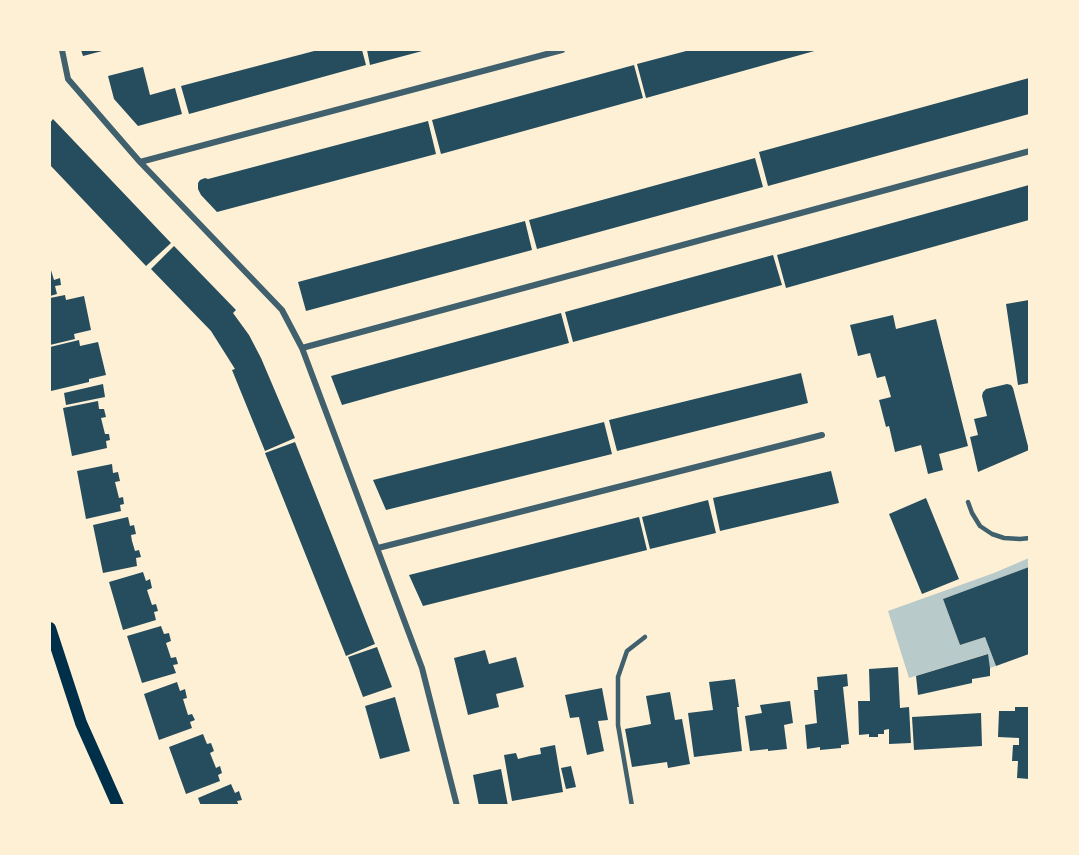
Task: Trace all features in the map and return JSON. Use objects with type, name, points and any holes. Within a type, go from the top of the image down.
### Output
[{"type":"main road","points":[[50,628],[81,723],[118,806]]},
{"type":"street","points":[[62,50],[68,79],[141,162],[282,310],[302,348],[422,668],[458,806]]},
{"type":"street","points":[[141,162],[562,50]]},
{"type":"street","points":[[302,348],[1029,151]]},
{"type":"street","points":[[378,548],[822,435]]},
{"type":"lane","points":[[968,502],[980,525],[992,534],[1004,538],[1029,538]]},
{"type":"lane","points":[[632,806],[618,725],[618,677],[627,651],[645,637]]},
{"type":"shaded area","points":[[1029,558],[1029,567],[943,599],[960,645],[985,637],[996,666],[990,668],[987,654],[909,678],[888,611]]},
{"type":"building","points":[[81,50],[106,50],[83,56]]},
{"type":"building","points":[[318,50],[362,50],[366,65],[189,114],[181,86]]},
{"type":"building","points":[[367,50],[426,50],[370,65]]},
{"type":"building","points":[[690,50],[818,50],[646,98],[637,64]]},
{"type":"building","points":[[634,65],[643,98],[441,154],[432,120]]},
{"type":"building","points":[[143,67],[150,95],[175,88],[182,114],[138,126],[114,99],[108,76]]},
{"type":"building","points":[[1029,78],[1029,114],[768,186],[759,152]]},
{"type":"building","points":[[53,119],[171,243],[146,266],[50,165],[50,123]]},
{"type":"building","points":[[428,121],[436,154],[217,212],[198,189],[198,183],[205,178]]},
{"type":"building","points":[[755,158],[763,187],[537,249],[529,220]]},
{"type":"building","points":[[1029,185],[1029,220],[786,288],[777,255]]},
{"type":"building","points":[[525,221],[532,250],[306,311],[298,282]]},
{"type":"building","points":[[174,246],[236,310],[233,313],[249,335],[261,358],[295,438],[265,451],[232,370],[235,369],[211,331],[151,269]]},
{"type":"building","points":[[773,255],[782,285],[573,342],[565,312]]},
{"type":"building","points":[[50,267],[54,280],[60,278],[61,285],[55,286],[57,294],[50,296]]},
{"type":"building","points":[[65,295],[66,300],[84,296],[91,330],[74,334],[75,339],[50,345],[50,298]]},
{"type":"building","points":[[1029,300],[1029,383],[1018,385],[1006,304]]},
{"type":"building","points":[[561,313],[569,343],[342,405],[331,376]]},
{"type":"building","points":[[893,315],[896,329],[936,319],[968,446],[939,454],[943,470],[928,474],[921,445],[895,452],[889,426],[886,427],[879,400],[891,397],[885,376],[877,378],[870,353],[858,356],[850,325]]},
{"type":"building","points":[[79,340],[80,346],[98,342],[106,375],[89,379],[89,382],[51,391],[50,347]]},
{"type":"building","points":[[801,373],[808,403],[617,451],[609,420]]},
{"type":"building","points":[[103,384],[105,397],[66,405],[64,393]]},
{"type":"building","points":[[1007,384],[1013,388],[1029,450],[978,472],[970,437],[978,435],[974,419],[987,416],[983,392],[986,389]]},
{"type":"building","points":[[98,401],[99,409],[104,409],[106,417],[101,418],[105,434],[109,434],[110,440],[106,441],[107,448],[72,456],[63,408]]},
{"type":"building","points":[[604,422],[612,454],[386,510],[373,480]]},
{"type":"building","points":[[295,442],[375,644],[346,656],[265,453]]},
{"type":"building","points":[[112,464],[113,473],[118,472],[120,481],[115,482],[119,498],[123,497],[124,504],[120,505],[121,511],[86,519],[77,471]]},
{"type":"building","points":[[831,471],[839,503],[720,531],[713,498]]},
{"type":"building","points":[[926,498],[959,579],[922,594],[889,514]]},
{"type":"building","points":[[708,500],[716,533],[650,549],[642,517]]},
{"type":"building","points":[[128,517],[130,526],[134,525],[136,534],[131,535],[135,551],[139,550],[141,557],[136,558],[137,566],[103,573],[93,525]]},
{"type":"building","points":[[639,517],[647,550],[423,606],[409,575]]},
{"type":"building","points":[[1029,567],[1029,654],[996,666],[985,637],[960,645],[943,599]]},
{"type":"building","points":[[143,572],[146,581],[150,579],[152,588],[147,590],[152,605],[156,604],[158,611],[154,612],[156,620],[123,630],[109,582]]},
{"type":"building","points":[[161,626],[164,634],[169,633],[171,641],[166,643],[171,658],[176,657],[178,664],[173,665],[176,673],[142,683],[127,636]]},
{"type":"building","points":[[377,647],[392,687],[363,697],[348,657]]},
{"type":"building","points":[[485,650],[489,664],[516,657],[524,687],[496,694],[499,707],[468,715],[454,658]]},
{"type":"building","points":[[988,654],[990,676],[972,679],[972,683],[918,695],[916,676]]},
{"type":"building","points":[[898,667],[900,708],[909,707],[911,743],[889,744],[889,729],[884,730],[884,734],[878,734],[878,737],[869,737],[869,734],[859,735],[858,701],[870,701],[869,669]]},
{"type":"building","points":[[847,674],[848,686],[843,687],[849,744],[841,745],[841,748],[807,749],[805,725],[817,723],[814,690],[818,690],[817,677]]},
{"type":"building","points":[[735,679],[742,751],[694,757],[688,713],[713,710],[709,682]]},
{"type":"building","points":[[177,682],[180,691],[185,689],[187,698],[183,699],[188,715],[192,714],[195,720],[190,722],[192,728],[159,740],[144,694]]},
{"type":"building","points":[[602,688],[608,720],[598,721],[604,751],[587,755],[579,717],[570,718],[565,695]]},
{"type":"building","points":[[670,692],[675,720],[682,719],[690,764],[668,768],[667,762],[632,767],[625,729],[651,724],[646,696]]},
{"type":"building","points":[[395,697],[410,751],[380,759],[365,706]]},
{"type":"building","points":[[790,701],[793,723],[784,725],[787,749],[750,751],[745,716],[762,713],[760,705]]},
{"type":"building","points":[[1015,707],[1029,707],[1029,779],[1017,778],[1018,761],[1012,761],[1013,745],[1019,745],[1019,738],[998,737],[999,711],[1015,711]]},
{"type":"building","points":[[981,713],[982,746],[914,750],[912,717]]},
{"type":"building","points":[[203,734],[207,744],[211,743],[214,751],[210,753],[216,768],[220,766],[222,773],[218,775],[220,781],[186,794],[169,747]]},
{"type":"building","points":[[555,745],[563,792],[512,801],[504,755],[516,753],[518,759],[541,754],[540,748]]},
{"type":"building","points":[[571,766],[576,787],[566,789],[561,768]]},
{"type":"building","points":[[501,769],[508,806],[479,806],[473,775]]},
{"type":"building","points":[[231,784],[235,793],[239,791],[242,800],[237,801],[239,806],[201,806],[198,798]]}]
